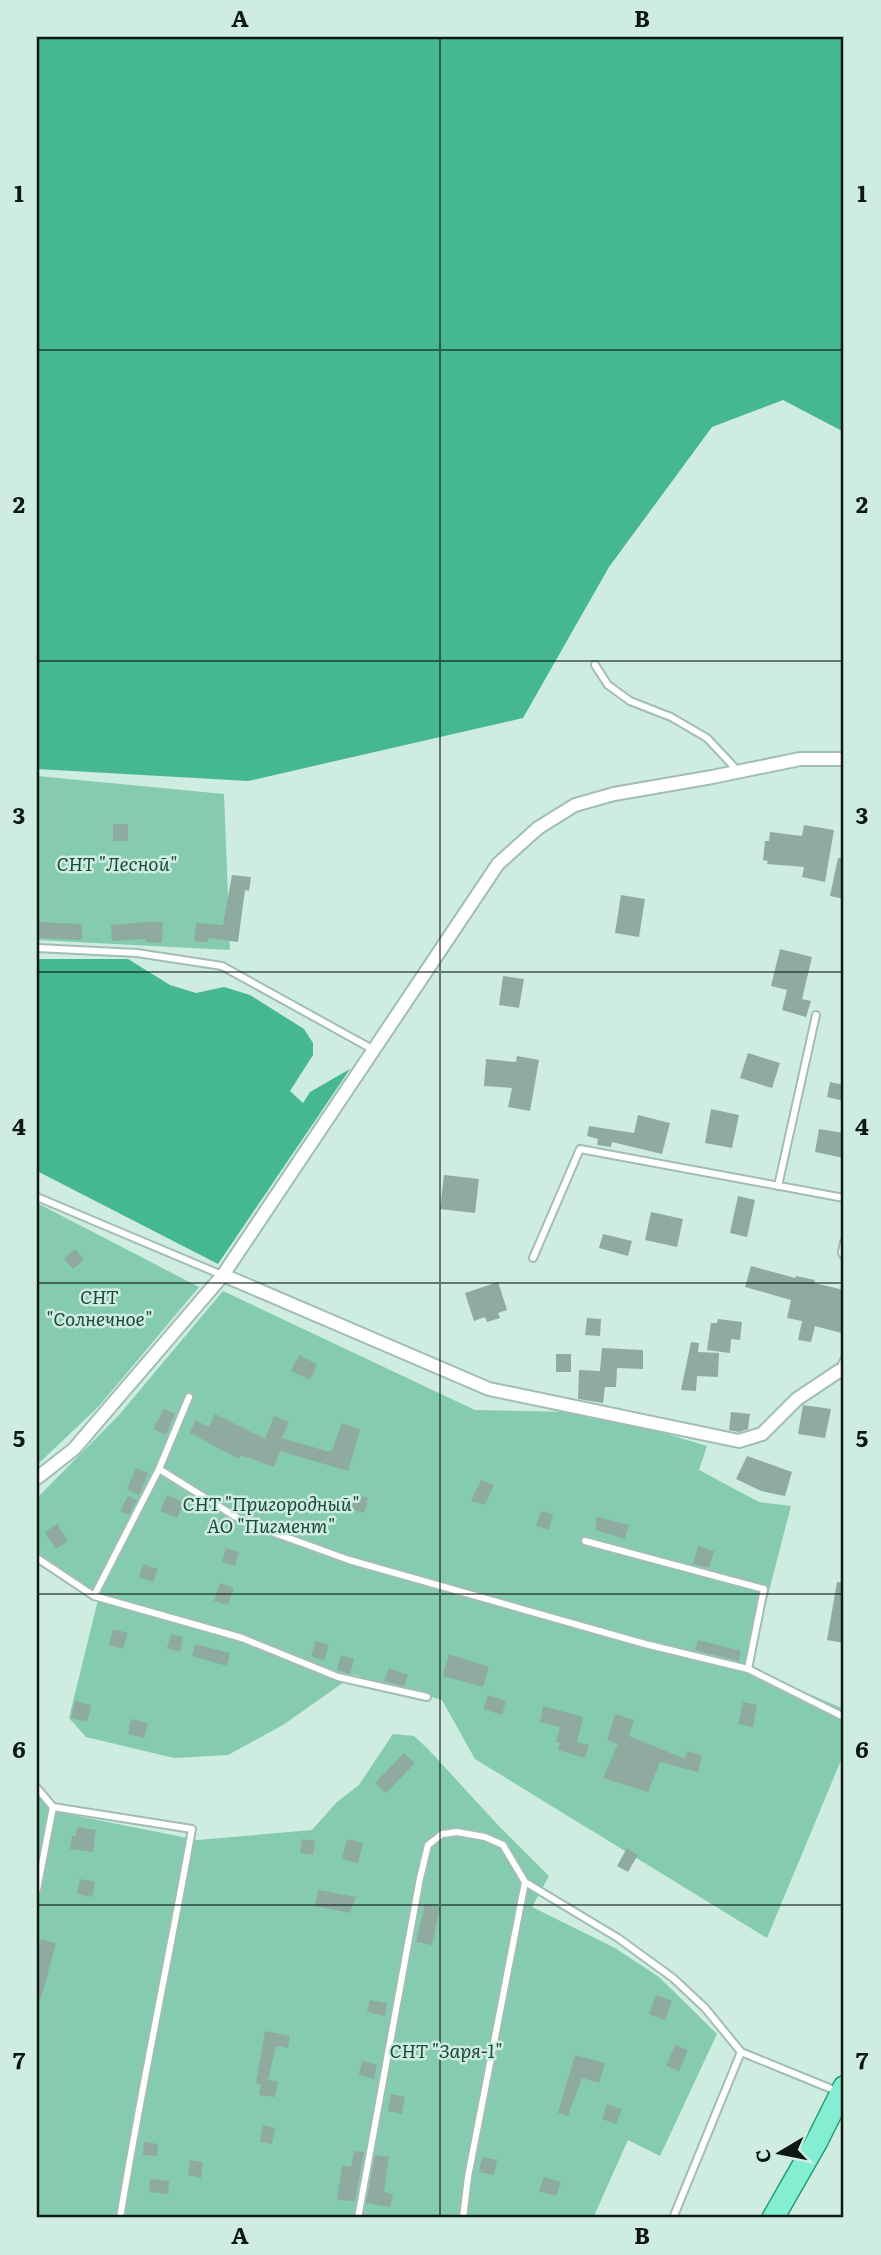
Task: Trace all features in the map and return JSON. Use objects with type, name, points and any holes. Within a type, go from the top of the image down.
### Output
[{"type":"main road","points":[[773,2218],[843,2090]]},
{"type":"street","points":[[37,1478],[74,1450],[223,1275],[498,864],[538,828],[575,805],[614,794],[800,759],[844,759]]},
{"type":"street","points":[[223,1275],[489,1389],[739,1441],[762,1434],[797,1399],[843,1368]]},
{"type":"lane","points":[[595,665],[608,685],[630,701],[671,717],[707,738],[738,772]]},
{"type":"lane","points":[[37,947],[137,953],[222,966],[374,1050]]},
{"type":"lane","points":[[778,1186],[816,1015]]},
{"type":"lane","points":[[533,1258],[580,1149],[844,1198]]},
{"type":"lane","points":[[37,1197],[223,1275]]},
{"type":"lane","points":[[844,1242],[844,1256]]},
{"type":"lane","points":[[94,1596],[159,1469],[189,1397]]},
{"type":"lane","points":[[159,1469],[244,1522],[349,1560],[748,1669],[844,1717]]},
{"type":"lane","points":[[584,1541],[764,1589],[748,1669]]},
{"type":"lane","points":[[37,1558],[94,1596],[242,1638],[338,1677],[427,1697]]},
{"type":"lane","points":[[37,1788],[53,1807],[37,1890]]},
{"type":"lane","points":[[53,1807],[192,1829],[135,2124],[120,2218]]},
{"type":"lane","points":[[358,2218],[420,1878],[428,1845],[442,1834],[457,1832],[485,1837],[503,1845],[525,1882],[618,1938],[673,1978],[705,2008],[741,2052],[843,2090]]},
{"type":"lane","points":[[464,2218],[468,2177],[525,1882]]},
{"type":"lane","points":[[673,2218],[741,2052]]},
{"type":"green space","points":[[37,37],[844,37],[844,432],[783,400],[712,427],[609,567],[523,718],[248,781],[37,769]]},
{"type":"green space","name":"СНТ \"Лесной\"","points":[[37,776],[224,794],[230,950],[37,940]]},
{"type":"green space","points":[[37,959],[128,959],[170,985],[196,993],[224,987],[250,995],[304,1029],[313,1043],[313,1055],[290,1091],[303,1103],[310,1092],[350,1069],[218,1264],[37,1171]]},
{"type":"green space","name":"СНТ \"Солнечное\"","points":[[37,1203],[199,1287],[99,1406],[37,1465]]},
{"type":"green space","name":"СНТ \"Пригородный\" АО \"Пигмент\"","points":[[223,1291],[475,1410],[572,1412],[630,1423],[707,1446],[699,1470],[759,1502],[791,1506],[749,1668],[844,1709],[844,1753],[767,1938],[475,1759],[442,1700],[354,1675],[283,1725],[228,1755],[174,1758],[86,1737],[69,1718],[98,1600],[37,1560],[37,1498],[119,1415]]},
{"type":"green space","name":"СНТ \"Заря-1\"","points":[[393,1734],[414,1736],[549,1876],[532,1907],[615,1948],[659,1977],[717,2034],[660,2156],[628,2140],[593,2218],[37,2218],[37,1796],[62,1813],[198,1840],[312,1830],[337,1802],[359,1785]]},
{"type":"building","points":[[113,824],[128,824],[128,841],[113,841]]},
{"type":"building","points":[[804,825],[834,830],[825,882],[802,877],[804,867],[767,864],[768,861],[763,860],[765,841],[769,841],[770,832],[802,836]]},
{"type":"building","points":[[838,858],[844,858],[844,899],[830,896]]},
{"type":"building","points":[[232,875],[251,877],[249,891],[245,890],[238,942],[208,938],[208,942],[194,941],[196,923],[223,925]]},
{"type":"building","points":[[621,895],[645,899],[639,937],[615,933]]},
{"type":"building","points":[[37,922],[82,924],[82,940],[37,938]]},
{"type":"building","points":[[163,922],[162,943],[146,942],[146,939],[112,941],[111,925]]},
{"type":"building","points":[[780,949],[812,957],[802,999],[811,1001],[806,1017],[782,1010],[787,990],[771,986]]},
{"type":"building","points":[[503,976],[524,979],[519,1008],[499,1005]]},
{"type":"building","points":[[748,1053],[780,1063],[772,1088],[740,1078]]},
{"type":"building","points":[[517,1056],[539,1060],[530,1111],[508,1107],[512,1088],[484,1086],[486,1059],[516,1062]]},
{"type":"building","points":[[830,1082],[844,1085],[844,1101],[827,1097]]},
{"type":"building","points":[[711,1109],[739,1115],[732,1148],[705,1143]]},
{"type":"building","points":[[638,1115],[670,1123],[662,1154],[612,1142],[611,1147],[597,1145],[598,1139],[587,1136],[589,1126],[634,1133]]},
{"type":"building","points":[[819,1129],[844,1133],[844,1158],[815,1152]]},
{"type":"building","points":[[444,1175],[479,1179],[475,1213],[440,1209]]},
{"type":"building","points":[[738,1196],[755,1200],[747,1237],[730,1233]]},
{"type":"building","points":[[651,1212],[683,1219],[677,1247],[645,1240]]},
{"type":"building","points":[[603,1234],[632,1241],[628,1256],[599,1248]]},
{"type":"building","points":[[75,1249],[84,1260],[73,1269],[64,1259]]},
{"type":"building","points":[[751,1266],[795,1278],[815,1280],[814,1283],[844,1290],[844,1321],[841,1333],[815,1326],[811,1342],[798,1340],[802,1321],[787,1318],[791,1300],[745,1287]]},
{"type":"building","points":[[498,1282],[507,1310],[498,1313],[500,1318],[487,1322],[485,1317],[474,1321],[465,1293]]},
{"type":"building","points":[[587,1318],[601,1319],[600,1336],[585,1335]]},
{"type":"building","points":[[718,1319],[742,1322],[740,1340],[731,1339],[730,1353],[707,1350],[711,1323],[717,1323]]},
{"type":"building","points":[[691,1342],[699,1343],[698,1352],[719,1353],[718,1377],[697,1376],[696,1391],[681,1390]]},
{"type":"building","points":[[602,1348],[643,1350],[643,1369],[617,1368],[616,1387],[605,1387],[603,1403],[578,1399],[579,1370],[600,1371]]},
{"type":"building","points":[[556,1354],[571,1354],[571,1372],[556,1372]]},
{"type":"building","points":[[299,1355],[317,1364],[310,1380],[291,1371]]},
{"type":"building","points":[[803,1405],[831,1409],[825,1438],[798,1434]]},
{"type":"building","points":[[164,1409],[175,1414],[166,1435],[153,1429]]},
{"type":"building","points":[[731,1412],[750,1414],[748,1429],[739,1432],[729,1430]]},
{"type":"building","points":[[215,1414],[265,1439],[274,1416],[289,1422],[282,1438],[326,1451],[332,1451],[342,1423],[360,1430],[348,1471],[280,1451],[274,1467],[241,1455],[239,1459],[190,1433],[195,1420],[209,1427]]},
{"type":"building","points":[[747,1456],[792,1472],[785,1496],[761,1491],[736,1479]]},
{"type":"building","points":[[136,1468],[148,1473],[139,1495],[127,1489]]},
{"type":"building","points":[[481,1480],[494,1485],[485,1505],[471,1501]]},
{"type":"building","points":[[354,1494],[368,1498],[364,1513],[350,1509]]},
{"type":"building","points":[[167,1495],[184,1502],[177,1518],[160,1511]]},
{"type":"building","points":[[128,1496],[137,1500],[129,1515],[120,1511]]},
{"type":"building","points":[[541,1511],[553,1514],[549,1530],[536,1526]]},
{"type":"building","points":[[597,1517],[629,1525],[625,1539],[595,1530]]},
{"type":"building","points":[[57,1524],[68,1541],[56,1549],[45,1532]]},
{"type":"building","points":[[698,1546],[714,1551],[709,1568],[693,1564]]},
{"type":"building","points":[[226,1548],[239,1552],[235,1566],[222,1562]]},
{"type":"building","points":[[143,1564],[158,1569],[153,1582],[139,1577]]},
{"type":"building","points":[[837,1582],[844,1583],[844,1643],[827,1640]]},
{"type":"building","points":[[220,1583],[234,1588],[228,1605],[214,1601]]},
{"type":"building","points":[[113,1629],[128,1633],[123,1649],[109,1645]]},
{"type":"building","points":[[171,1634],[183,1637],[180,1652],[167,1648]]},
{"type":"building","points":[[698,1640],[741,1651],[739,1661],[695,1650]]},
{"type":"building","points":[[316,1641],[329,1645],[324,1661],[311,1656]]},
{"type":"building","points":[[195,1644],[230,1653],[227,1666],[192,1656]]},
{"type":"building","points":[[449,1654],[489,1667],[483,1687],[443,1676]]},
{"type":"building","points":[[341,1655],[354,1659],[350,1674],[337,1670]]},
{"type":"building","points":[[389,1668],[408,1675],[404,1686],[384,1681]]},
{"type":"building","points":[[488,1695],[506,1701],[502,1715],[483,1709]]},
{"type":"building","points":[[75,1701],[91,1705],[87,1722],[71,1718]]},
{"type":"building","points":[[743,1702],[757,1705],[753,1727],[738,1724]]},
{"type":"building","points":[[543,1706],[583,1717],[577,1742],[589,1745],[585,1758],[558,1750],[560,1743],[556,1742],[560,1727],[540,1722]]},
{"type":"building","points":[[615,1714],[634,1720],[629,1736],[685,1759],[687,1751],[702,1755],[698,1772],[660,1762],[648,1792],[603,1778],[618,1744],[607,1740]]},
{"type":"building","points":[[131,1719],[148,1723],[144,1738],[128,1734]]},
{"type":"building","points":[[404,1753],[415,1763],[386,1793],[375,1783]]},
{"type":"building","points":[[77,1827],[96,1830],[93,1852],[70,1849]]},
{"type":"building","points":[[302,1839],[315,1841],[313,1855],[300,1853]]},
{"type":"building","points":[[347,1839],[363,1843],[358,1863],[342,1859]]},
{"type":"building","points":[[627,1848],[638,1855],[628,1872],[617,1866]]},
{"type":"building","points":[[80,1879],[95,1882],[92,1897],[77,1894]]},
{"type":"building","points":[[318,1890],[356,1897],[350,1913],[315,1906]]},
{"type":"building","points":[[425,1904],[440,1907],[432,1945],[416,1942]]},
{"type":"building","points":[[41,1939],[56,1943],[41,1998],[37,1997],[37,1956]]},
{"type":"building","points":[[656,1995],[672,2001],[665,2020],[649,2014]]},
{"type":"building","points":[[370,2000],[387,2003],[385,2016],[367,2012]]},
{"type":"building","points":[[265,2031],[290,2036],[288,2048],[276,2046],[268,2080],[278,2082],[275,2097],[259,2095],[261,2084],[256,2083]]},
{"type":"building","points":[[675,2045],[688,2050],[679,2071],[666,2066]]},
{"type":"building","points":[[575,2055],[605,2063],[599,2083],[582,2078],[568,2116],[558,2113]]},
{"type":"building","points":[[362,2061],[377,2065],[374,2079],[359,2075]]},
{"type":"building","points":[[391,2094],[405,2097],[402,2114],[388,2111]]},
{"type":"building","points":[[607,2104],[622,2109],[616,2124],[602,2119]]},
{"type":"building","points":[[263,2125],[275,2128],[272,2144],[260,2142]]},
{"type":"building","points":[[144,2142],[158,2144],[157,2156],[143,2155]]},
{"type":"building","points":[[354,2151],[364,2152],[355,2201],[337,2200],[342,2165],[351,2167]]},
{"type":"building","points":[[375,2155],[389,2157],[384,2192],[393,2194],[390,2207],[366,2203]]},
{"type":"building","points":[[482,2157],[497,2160],[494,2175],[479,2172]]},
{"type":"building","points":[[190,2160],[203,2162],[201,2178],[188,2175]]},
{"type":"building","points":[[544,2177],[561,2182],[556,2196],[539,2191]]},
{"type":"building","points":[[150,2179],[169,2181],[168,2194],[149,2192]]}]
